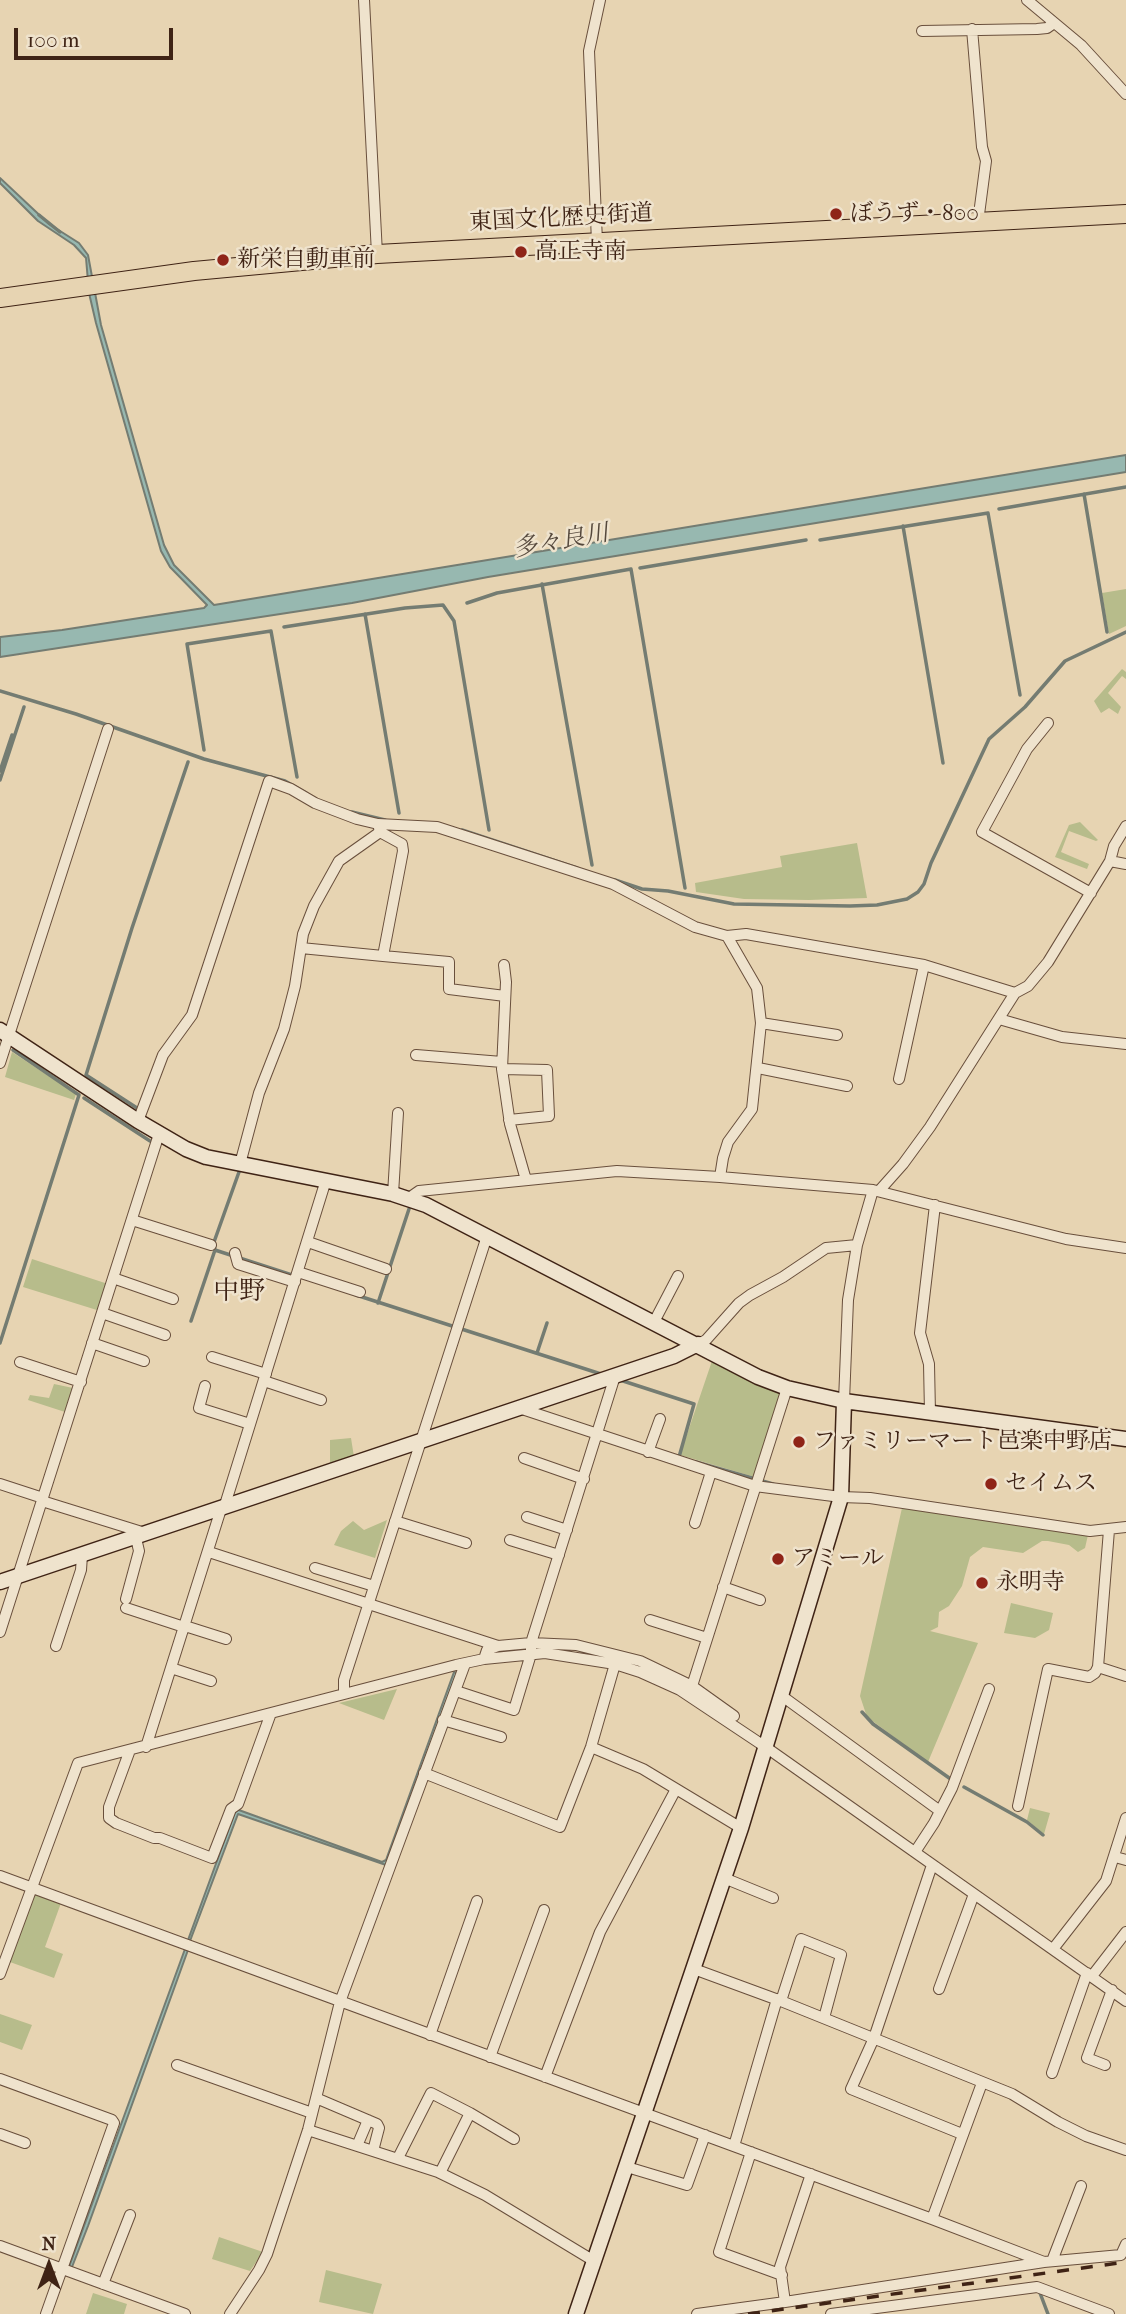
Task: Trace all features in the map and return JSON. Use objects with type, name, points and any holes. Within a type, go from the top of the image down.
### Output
[{"type":"highway","name":"東国文化歴史街道","points":[[0,298],[205,269],[377,254],[1126,214]]},
{"type":"street","points":[[365,0],[377,254]]},
{"type":"street","points":[[597,242],[589,51],[600,0]]},
{"type":"street","points":[[1027,0],[1062,25],[1126,94]]},
{"type":"street","points":[[922,31],[1037,29],[1062,25]]},
{"type":"street","points":[[972,29],[982,147],[986,161],[978,222]]},
{"type":"street","points":[[1048,723],[1027,749],[982,832],[1091,893]]},
{"type":"street","points":[[0,1063],[4,1033],[108,729]]},
{"type":"street","points":[[138,1121],[163,1055],[192,1015],[269,781],[291,789],[315,803],[379,828],[402,844],[403,851],[383,956]]},
{"type":"street","points":[[576,2314],[767,1748],[841,1497],[848,1300],[856,1245],[876,1191],[903,1164],[930,1126],[1015,993],[1027,986],[1048,962],[1110,861],[1114,846],[1126,826]]},
{"type":"street","points":[[240,1164],[259,1093],[284,1029],[295,986],[303,934],[314,905],[339,861],[379,828],[437,827],[496,845],[613,884],[684,922],[727,936],[746,934],[924,965],[1015,993]]},
{"type":"street","points":[[1110,861],[1126,864]]},
{"type":"street","points":[[720,1177],[728,1142],[752,1109],[761,1023],[757,988],[727,936]]},
{"type":"street","points":[[301,948],[449,962],[449,989],[505,996]]},
{"type":"street","points":[[504,965],[502,1066],[509,1120],[526,1180]]},
{"type":"street","points":[[899,1079],[924,965]]},
{"type":"street","points":[[999,1019],[1062,1037],[1126,1044]]},
{"type":"street","points":[[761,1023],[837,1035]]},
{"type":"street","points":[[4,1033],[138,1121],[196,1153],[409,1198],[758,1377],[787,1388],[844,1401],[1126,1439]]},
{"type":"street","points":[[416,1055],[547,1070],[549,1116],[509,1120]]},
{"type":"street","points":[[758,1068],[847,1086]]},
{"type":"street","points":[[393,1194],[398,1113]]},
{"type":"street","points":[[0,1632],[159,1134]]},
{"type":"street","points":[[409,1198],[419,1191],[617,1171],[720,1177],[876,1191],[1066,1240],[1126,1248]]},
{"type":"street","points":[[146,1747],[327,1180]]},
{"type":"street","points":[[930,1413],[929,1364],[920,1333],[935,1205]]},
{"type":"street","points":[[132,1220],[211,1245]]},
{"type":"street","points":[[344,1694],[344,1679],[487,1236]]},
{"type":"street","points":[[308,1242],[386,1269]]},
{"type":"street","points":[[0,1582],[674,1356],[706,1340],[739,1303],[825,1248],[856,1245]]},
{"type":"street","points":[[235,1253],[238,1264],[360,1292]]},
{"type":"street","points":[[654,1322],[678,1276]]},
{"type":"street","points":[[113,1278],[173,1299]]},
{"type":"street","points":[[102,1313],[165,1335]]},
{"type":"street","points":[[92,1343],[144,1361]]},
{"type":"street","points":[[212,1357],[321,1400]]},
{"type":"street","points":[[20,1362],[81,1382]]},
{"type":"street","points":[[456,1691],[514,1710],[615,1376]]},
{"type":"street","points":[[205,1386],[199,1408],[250,1424]]},
{"type":"street","points":[[692,1686],[787,1388]]},
{"type":"street","points":[[519,1408],[755,1486],[870,1498],[1090,1531],[1126,1527]]},
{"type":"street","points":[[648,1452],[660,1419]]},
{"type":"street","points":[[524,1458],[583,1479]]},
{"type":"street","points":[[695,1523],[711,1472]]},
{"type":"street","points":[[0,1484],[142,1536]]},
{"type":"street","points":[[527,1517],[567,1530]]},
{"type":"street","points":[[395,1521],[466,1543]]},
{"type":"street","points":[[1018,1805],[1048,1669],[1088,1676],[1095,1673],[1098,1667],[1110,1530]]},
{"type":"street","points":[[142,1536],[126,1603],[226,1639]]},
{"type":"street","points":[[510,1540],[559,1555]]},
{"type":"street","points":[[209,1552],[498,1646],[615,1664],[680,1690],[767,1748],[1126,2001]]},
{"type":"street","points":[[57,1646],[81,1570],[82,1555]]},
{"type":"street","points":[[315,1568],[374,1587]]},
{"type":"street","points":[[723,1587],[760,1600]]},
{"type":"street","points":[[650,1620],[707,1638]]},
{"type":"street","points":[[0,1974],[3,1955],[78,1763],[484,1659],[531,1649],[576,1645],[620,1654],[659,1669],[692,1686],[734,1716]]},
{"type":"street","points":[[484,1659],[487,1650],[498,1646]]},
{"type":"street","points":[[230,2314],[264,2262],[308,2130],[340,2001],[466,1664]]},
{"type":"street","points":[[424,1773],[560,1826],[591,1747],[615,1664]]},
{"type":"street","points":[[1098,1667],[1126,1676]]},
{"type":"street","points":[[171,1668],[211,1681]]},
{"type":"street","points":[[915,1852],[940,1811],[965,1759],[989,1689]]},
{"type":"street","points":[[782,1696],[940,1811]]},
{"type":"street","points":[[130,1750],[109,1807],[109,1818],[154,1839],[160,1838],[212,1858],[231,1808],[238,1804],[271,1713]]},
{"type":"street","points":[[443,1720],[501,1737]]},
{"type":"street","points":[[591,1747],[643,1769],[741,1828]]},
{"type":"street","points":[[545,2077],[600,1932],[676,1789]]},
{"type":"street","points":[[1053,1949],[1106,1881],[1126,1818]]},
{"type":"street","points":[[1115,1857],[1126,1860]]},
{"type":"street","points":[[932,1865],[874,2038],[851,2090],[962,2134]]},
{"type":"street","points":[[0,1877],[1048,2261]]},
{"type":"street","points":[[724,1878],[773,1898]]},
{"type":"street","points":[[939,1989],[974,1894]]},
{"type":"street","points":[[430,2035],[477,1901]]},
{"type":"street","points":[[490,2057],[544,1910]]},
{"type":"street","points":[[1052,2073],[1089,1975],[1126,1932]]},
{"type":"street","points":[[734,2146],[779,2000],[801,1939],[841,1955],[824,2018]]},
{"type":"street","points":[[694,1969],[779,2000],[1012,2094],[1086,2136],[1126,2150]]},
{"type":"street","points":[[1105,2066],[1087,2058],[1112,1990]]},
{"type":"street","points":[[177,2065],[312,2113]]},
{"type":"street","points":[[0,2080],[114,2123],[46,2314]]},
{"type":"street","points":[[932,2219],[982,2083]]},
{"type":"street","points":[[398,2158],[431,2093],[514,2139]]},
{"type":"street","points":[[316,2098],[377,2124],[379,2128],[373,2151]]},
{"type":"street","points":[[440,2173],[470,2113]]},
{"type":"street","points":[[357,2146],[368,2120]]},
{"type":"street","points":[[308,2130],[440,2173],[485,2195],[594,2262]]},
{"type":"street","points":[[0,2134],[25,2143]]},
{"type":"street","points":[[627,2167],[687,2185],[705,2135]]},
{"type":"street","points":[[751,2152],[719,2252],[782,2275]]},
{"type":"street","points":[[785,2302],[780,2267],[811,2174]]},
{"type":"street","points":[[1048,2261],[1081,2186]]},
{"type":"street","points":[[103,2284],[130,2215]]},
{"type":"street","points":[[697,2314],[1048,2261],[1121,2255],[1126,2244]]},
{"type":"street","points":[[0,2246],[185,2314]]},
{"type":"street","points":[[831,2314],[1037,2287],[1109,2314]]},
{"type":"green space","points":[[1126,589],[1126,626],[1109,634],[1102,593]]},
{"type":"green space","points":[[1122,669],[1126,672],[1126,679],[1122,676],[1108,693],[1121,707],[1118,714],[1109,708],[1101,713],[1094,701]]},
{"type":"green space","points":[[1080,822],[1098,840],[1069,831],[1061,852],[1089,864],[1087,869],[1055,857],[1069,825]]},
{"type":"green space","points":[[857,843],[867,898],[744,899],[696,892],[695,883],[782,867],[780,856]]},
{"type":"green space","points":[[12,1052],[76,1094],[74,1100],[5,1077]]},
{"type":"green space","points":[[32,1259],[108,1284],[100,1311],[23,1287]]},
{"type":"green space","points":[[712,1361],[782,1392],[755,1477],[680,1455]]},
{"type":"green space","points":[[54,1384],[73,1388],[65,1412],[28,1400],[30,1395],[49,1398]]},
{"type":"green space","points":[[351,1438],[354,1457],[330,1464],[330,1440]]},
{"type":"green space","points":[[902,1508],[1088,1535],[1085,1548],[1078,1552],[1069,1545],[1042,1541],[1023,1553],[983,1547],[970,1557],[962,1586],[949,1606],[939,1612],[938,1627],[930,1631],[978,1643],[928,1762],[867,1717],[860,1696]]},
{"type":"green space","points":[[387,1520],[375,1558],[334,1545],[341,1531],[353,1521],[364,1530]]},
{"type":"green space","points":[[1011,1603],[1053,1613],[1049,1630],[1035,1638],[1004,1633]]},
{"type":"green space","points":[[397,1689],[384,1720],[339,1703]]},
{"type":"green space","points":[[1030,1808],[1050,1813],[1044,1834],[1027,1820]]},
{"type":"green space","points":[[35,1894],[61,1903],[45,1947],[63,1954],[54,1978],[10,1962]]},
{"type":"green space","points":[[0,2014],[32,2025],[22,2050],[0,2042]]},
{"type":"green space","points":[[219,2237],[263,2252],[250,2271],[212,2259]]},
{"type":"green space","points":[[326,2270],[382,2284],[373,2314],[319,2302]]},
{"type":"green space","points":[[93,2293],[127,2304],[124,2314],[86,2314]]},
{"type":"water","points":[[0,178],[49,224],[79,243],[88,255],[101,325],[164,545],[174,565],[214,605],[1126,455],[1126,472],[488,577],[352,603],[0,657],[0,637],[62,630],[204,608],[207,605],[170,567],[161,551],[96,323],[89,293],[86,258],[74,245],[38,221],[0,183]]},
{"type":"water","points":[[454,1672],[457,1673],[386,1865],[238,1814],[190,1941],[188,1940],[236,1809],[382,1862],[386,1860]]},
{"type":"water","points":[[185,1949],[188,1950],[88,2226],[72,2267],[69,2267]]},
{"type":"waterway","points":[[39,215],[60,232]]},
{"type":"waterway","points":[[999,509],[1126,487]]},
{"type":"waterway","points":[[1084,494],[1107,632]]},
{"type":"waterway","points":[[820,540],[988,513],[1020,695]]},
{"type":"waterway","points":[[903,526],[943,763]]},
{"type":"waterway","points":[[640,568],[806,540]]},
{"type":"waterway","points":[[467,603],[497,593],[631,569],[685,888]]},
{"type":"waterway","points":[[542,584],[592,865]]},
{"type":"waterway","points":[[284,627],[405,608],[443,605],[454,621],[489,830]]},
{"type":"waterway","points":[[365,614],[399,813]]},
{"type":"waterway","points":[[204,750],[187,644],[271,631],[297,777]]},
{"type":"waterway","points":[[615,880],[642,889],[668,891],[734,904],[850,906],[877,905],[907,899],[924,884],[931,863],[989,739],[1025,707],[1065,661],[1126,632]]},
{"type":"waterway","points":[[0,691],[76,714],[204,759],[285,781],[306,793]]},
{"type":"waterway","points":[[0,780],[24,707]]},
{"type":"waterway","points":[[0,771],[12,735],[14,736]]},
{"type":"waterway","points":[[137,1108],[86,1075],[188,762]]},
{"type":"waterway","points":[[352,812],[385,820]]},
{"type":"waterway","points":[[462,830],[577,868]]},
{"type":"waterway","points":[[0,1343],[79,1095],[13,1050]]},
{"type":"waterway","points":[[84,1098],[150,1141]]},
{"type":"waterway","points":[[239,1172],[214,1242],[215,1250],[295,1276]]},
{"type":"waterway","points":[[378,1303],[409,1209]]},
{"type":"waterway","points":[[191,1321],[215,1250]]},
{"type":"waterway","points":[[356,1295],[601,1374]]},
{"type":"waterway","points":[[537,1353],[547,1323]]},
{"type":"waterway","points":[[620,1380],[694,1404],[679,1457]]},
{"type":"waterway","points":[[696,1462],[773,1484]]},
{"type":"waterway","points":[[862,1712],[873,1724],[952,1780]]},
{"type":"waterway","points":[[964,1787],[1027,1822],[1043,1835]]},
{"type":"waterway","points":[[1040,2293],[1048,2314]]},
{"type":"railway","points":[[748,2314],[1126,2262]]},
{"type":"place","name":"ぼうず・800","points":[[836,214]]},
{"type":"place","name":"高正寺南","points":[[521,252]]},
{"type":"place","name":"新栄自動車前","points":[[223,260]]},
{"type":"place","name":"ファミリーマート邑楽中野店","points":[[799,1442]]},
{"type":"place","name":"セイムス","points":[[991,1484]]},
{"type":"place","name":"アミール","points":[[778,1559]]},
{"type":"place","name":"永明寺","points":[[982,1583]]},
{"type":"district","name":"中野","points":[[239,1293]]},
{"type":"water label","name":"多々良川","points":[[561,542]]}]
